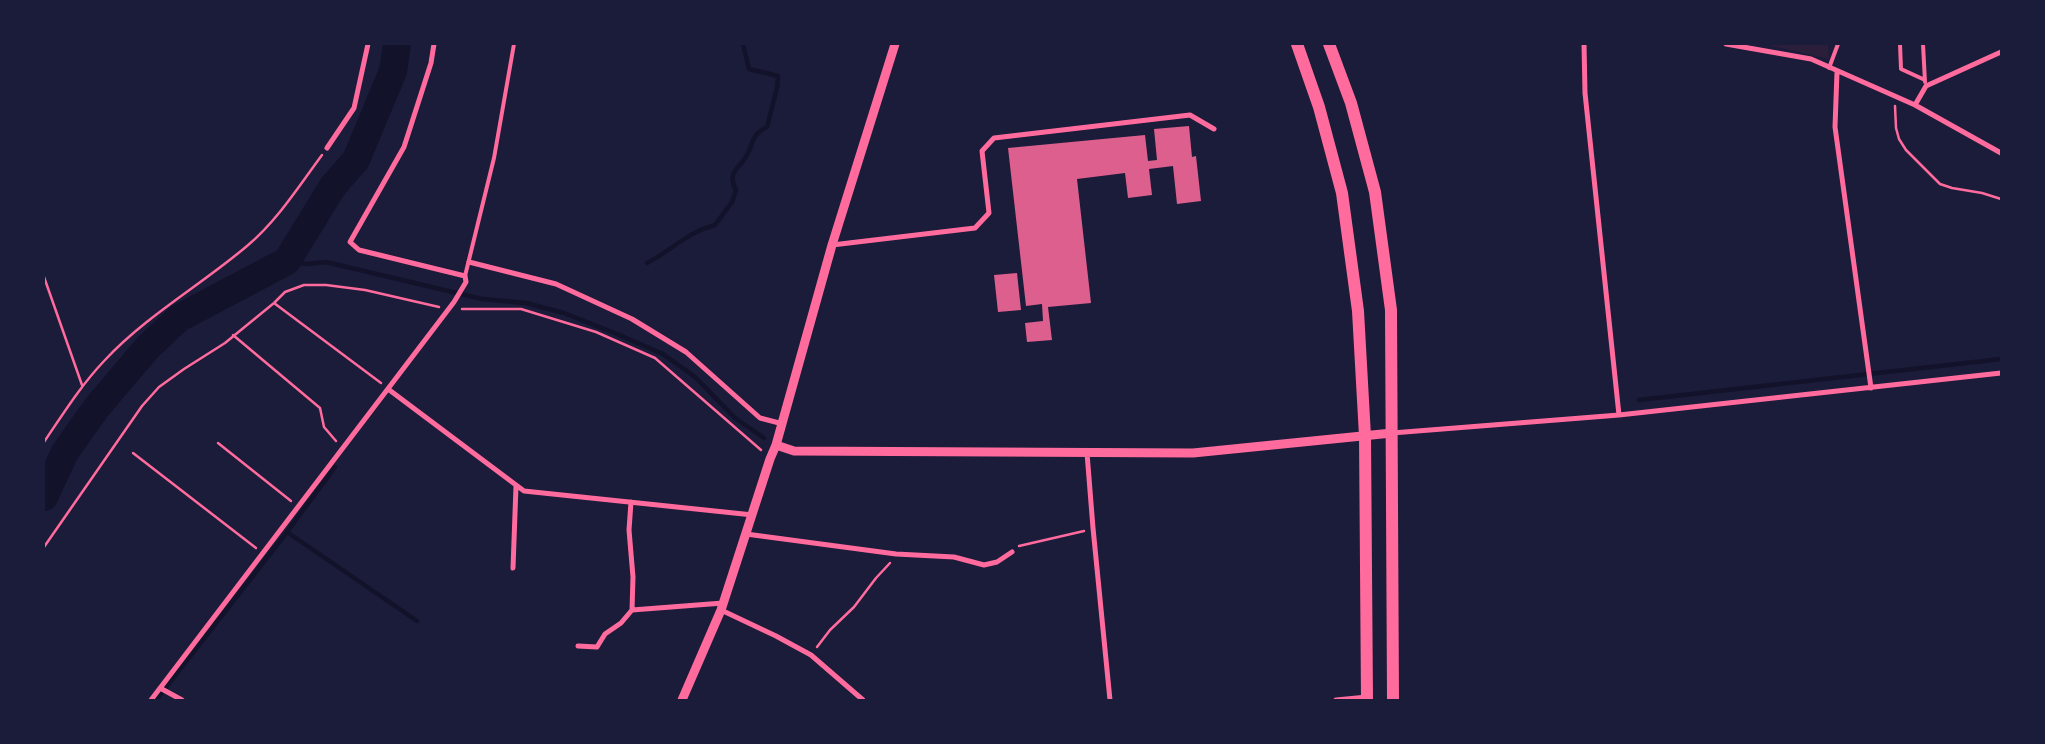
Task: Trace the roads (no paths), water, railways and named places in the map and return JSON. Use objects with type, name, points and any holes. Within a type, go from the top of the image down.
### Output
[{"type":"main road","points":[[1297,44],[1319,107],[1342,193],[1358,311],[1365,436],[1367,698]]},
{"type":"main road","points":[[1329,44],[1351,103],[1375,192],[1391,310],[1393,700]]},
{"type":"street","points":[[328,148],[354,108],[368,44]]},
{"type":"street","points":[[151,700],[454,302],[466,282],[465,276],[359,250],[350,242],[404,147],[432,63],[434,44]]},
{"type":"street","points":[[682,700],[722,606],[770,458],[783,424],[832,245],[895,44]]},
{"type":"street","points":[[1584,44],[1585,93],[1619,415]]},
{"type":"street","points":[[1726,44],[1745,45],[1811,59],[1915,106],[2001,153]]},
{"type":"street","points":[[1915,106],[1926,86],[2001,52]]},
{"type":"street","points":[[1837,72],[1835,127],[1871,388]]},
{"type":"street","points":[[832,245],[975,228],[989,213],[982,151],[994,138],[1190,115],[1214,129]]},
{"type":"street","points":[[469,262],[556,284],[632,319],[686,352],[715,376],[746,408],[760,418],[783,424]]},
{"type":"street","points":[[776,445],[794,451],[1194,453],[1392,433],[1619,415],[2001,373]]},
{"type":"street","points":[[388,389],[524,491],[753,514]]},
{"type":"street","points":[[1087,453],[1110,700]]},
{"type":"street","points":[[513,568],[516,486]]},
{"type":"street","points":[[578,646],[597,647],[605,634],[621,624],[632,610],[633,577],[629,530],[631,502]]},
{"type":"street","points":[[746,534],[896,554],[954,557],[984,565],[992,565],[1012,552]]},
{"type":"street","points":[[632,610],[722,606],[811,655],[863,700]]},
{"type":"street","points":[[160,688],[182,700]]},
{"type":"street","points":[[1336,700],[1367,698]]},
{"type":"lane","points":[[465,276],[494,158],[514,44]]},
{"type":"lane","points":[[1829,68],[1838,44]]},
{"type":"lane","points":[[1900,44],[1901,69],[1925,80]]},
{"type":"lane","points":[[1923,44],[1926,86]]},
{"type":"waterway","points":[[44,497],[65,452],[97,407],[148,347],[179,318],[287,261],[333,186],[356,160],[393,71],[397,44]]},
{"type":"waterway","points":[[647,263],[696,232],[715,225],[732,202],[736,190],[733,184],[733,174],[747,155],[755,136],[767,127],[777,88],[778,76],[749,69],[743,44]]},
{"type":"waterway","points":[[287,261],[306,264],[326,262],[482,299],[526,303],[564,313],[663,354],[695,377],[735,418],[764,438]]},
{"type":"waterway","points":[[1639,400],[2001,359]]},
{"type":"waterway","points":[[156,700],[287,532],[335,467]]},
{"type":"waterway","points":[[287,532],[417,621]]}]
